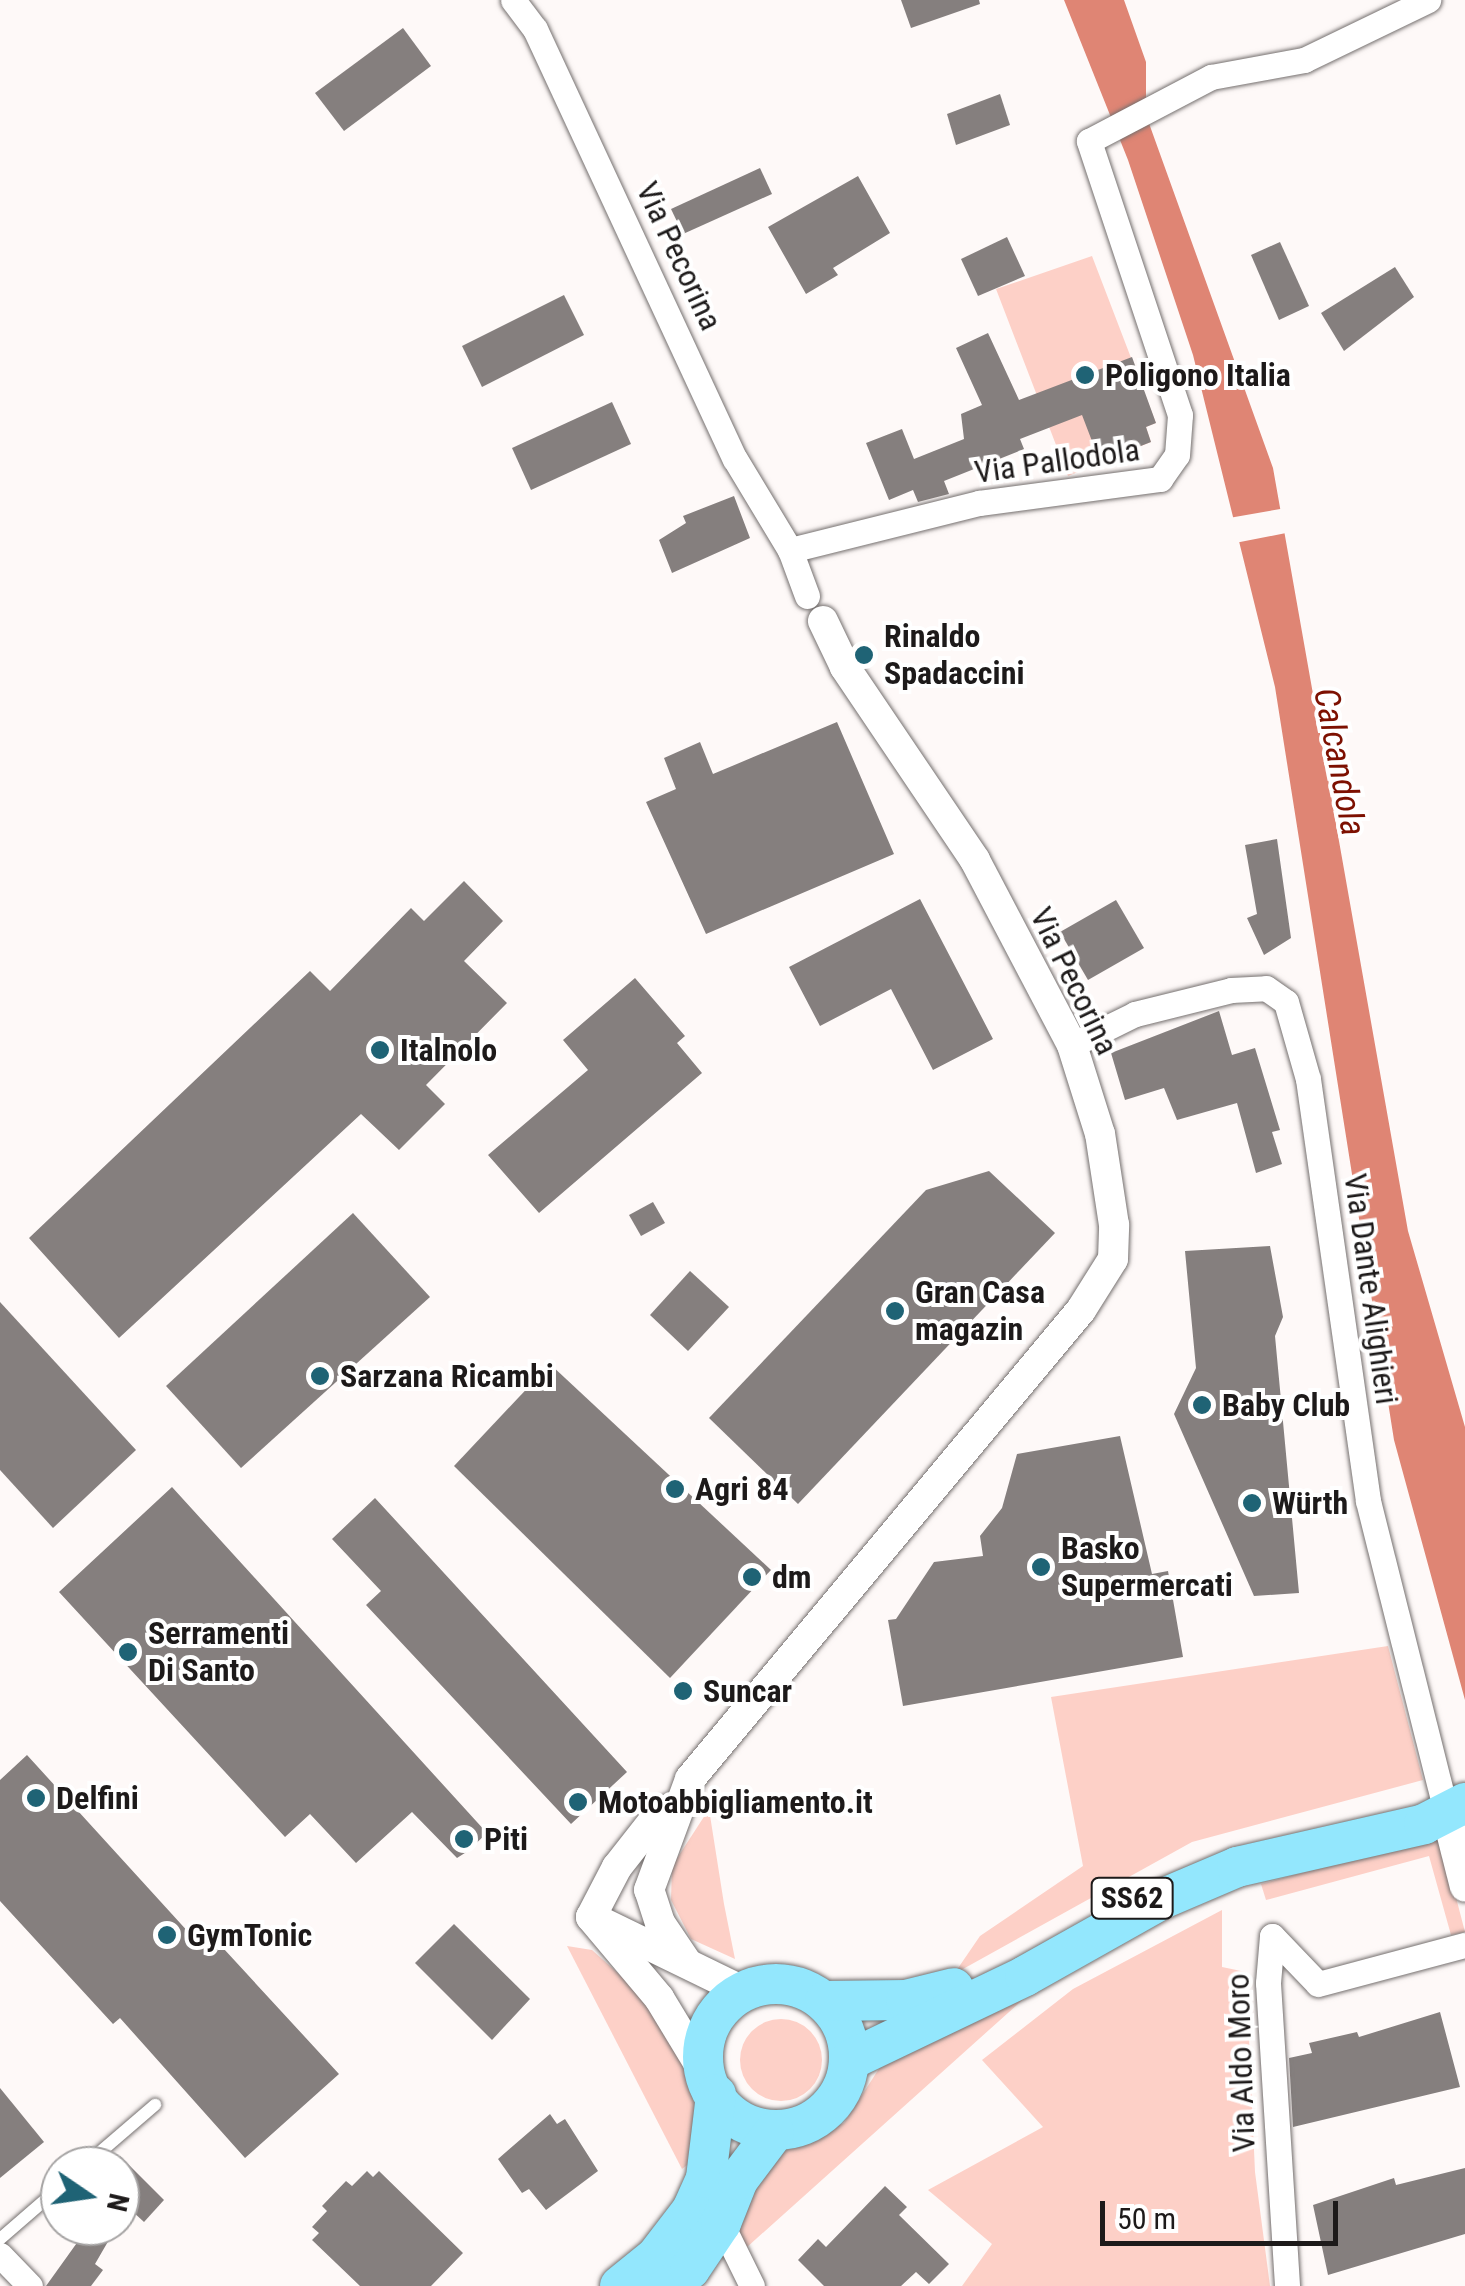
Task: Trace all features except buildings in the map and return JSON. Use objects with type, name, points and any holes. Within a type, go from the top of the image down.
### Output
[{"type":"main road","name":"SS62","points":[[825,2001],[906,2000],[954,1988],[1224,1857],[1417,1802],[1455,1805]]},
{"type":"main road","name":"SS62","points":[[850,2060],[1177,1892],[1304,1847],[1424,1824],[1455,1805]]},
{"type":"main road","points":[[620,2286],[656,2257],[692,2210],[706,2178],[709,2082],[712,2020],[743,1990],[786,1983],[825,2001],[843,2028],[850,2060],[834,2103],[818,2119],[774,2132],[733,2118],[709,2082]]},
{"type":"main road","points":[[669,2286],[690,2269],[721,2223],[738,2180],[774,2132]]},
{"type":"street","name":"Via Pecorina","points":[[512,0],[535,29],[735,458],[790,550],[845,666],[975,860],[1072,1045],[1100,1134],[1114,1224],[1113,1259],[1081,1310],[910,1507],[690,1779],[650,1890],[660,1923],[687,1963]]},
{"type":"street","name":"Via Pallodola","points":[[790,550],[979,503],[1160,480],[1177,455],[1180,415],[1096,138],[1211,76],[1304,60],[1428,0]]},
{"type":"street","name":"Via Dante Alighieri","points":[[1072,1045],[1135,1014],[1231,990],[1266,988],[1286,1002],[1308,1079],[1368,1501],[1455,1805]]},
{"type":"street","name":"Via Pecorina","points":[[591,1917],[654,1820],[678,1804]]},
{"type":"street","points":[[1455,1805],[1465,1887]]},
{"type":"street","points":[[591,1917],[743,1990]]},
{"type":"street","points":[[591,1917],[659,1998],[709,2082]]},
{"type":"street","name":"Via Aldo Moro","points":[[1287,2286],[1269,2001],[1272,1936],[1318,1984],[1465,1946]]},
{"type":"street","points":[[721,2223],[752,2286]]},
{"type":"street","points":[[0,2255],[30,2286]]},
{"type":"lane","points":[[107,2146],[155,2105]]},
{"type":"lane","points":[[0,2239],[40,2204]]},
{"type":"shaded area","name":"Calcandola","points":[[1064,0],[1124,0],[1146,62],[1146,115],[1273,468],[1408,1231],[1465,1427],[1465,1700],[1394,1440],[1275,687],[1193,355],[1128,160]]},
{"type":"shaded area","name":"Poligono Italia","points":[[1092,256],[1156,423],[1146,427],[1151,442],[1068,476],[996,289]]},
{"type":"shaded area","points":[[1388,1646],[1423,1780],[1192,1842],[954,1974],[980,1936],[1083,1866],[1051,1697]]},
{"type":"shaded area","points":[[709,1809],[735,1959],[691,1939],[671,1900],[672,1866]]},
{"type":"shaded area","points":[[1440,1836],[1465,1932],[1451,1935],[1429,1856],[1266,1900],[1261,1884]]},
{"type":"shaded area","points":[[1222,1910],[1222,1967],[1246,1972],[1255,2172],[1270,2286],[962,2286],[992,2244],[928,2190],[1043,2127],[982,2060],[1073,1989]]},
{"type":"shaded area","points":[[567,1946],[592,1950],[647,1999],[690,2075],[696,2120],[691,2162],[682,2169]]},
{"type":"shaded area","points":[[1038,1986],[746,2248],[738,2226],[767,2160],[844,2123],[882,2064]]},
{"type":"shaded area","points":[[781,2019],[797,2022],[810,2031],[819,2044],[819,2076],[810,2089],[797,2098],[781,2101],[765,2098],[752,2089],[743,2076],[740,2060],[743,2044],[752,2031],[765,2022]]},
{"type":"pier","points":[[1286,508],[1291,532],[1235,543],[1229,518]]},
{"type":"place","name":"Poligono Italia","points":[[1085,375]]},
{"type":"place","name":"Rinaldo Spadaccini","points":[[864,655]]},
{"type":"place","name":"Italnolo","points":[[380,1050]]},
{"type":"place","name":"Gran Casa magazin","points":[[895,1311]]},
{"type":"place","name":"Sarzana Ricambi","points":[[320,1376]]},
{"type":"place","name":"Baby Club","points":[[1202,1405]]},
{"type":"place","name":"Agri 84","points":[[675,1489]]},
{"type":"place","name":"Würth","points":[[1252,1503]]},
{"type":"place","name":"Basko Supermercati","points":[[1041,1567]]},
{"type":"place","name":"dm","points":[[752,1577]]},
{"type":"place","name":"Serramenti Di Santo","points":[[128,1652]]},
{"type":"place","name":"Suncar","points":[[683,1691]]},
{"type":"place","name":"Delfini","points":[[36,1798]]},
{"type":"place","name":"Motoabbigliamento.it","points":[[578,1802]]},
{"type":"place","name":"Piti","points":[[464,1839]]},
{"type":"place","name":"GymTonic","points":[[167,1935]]}]
